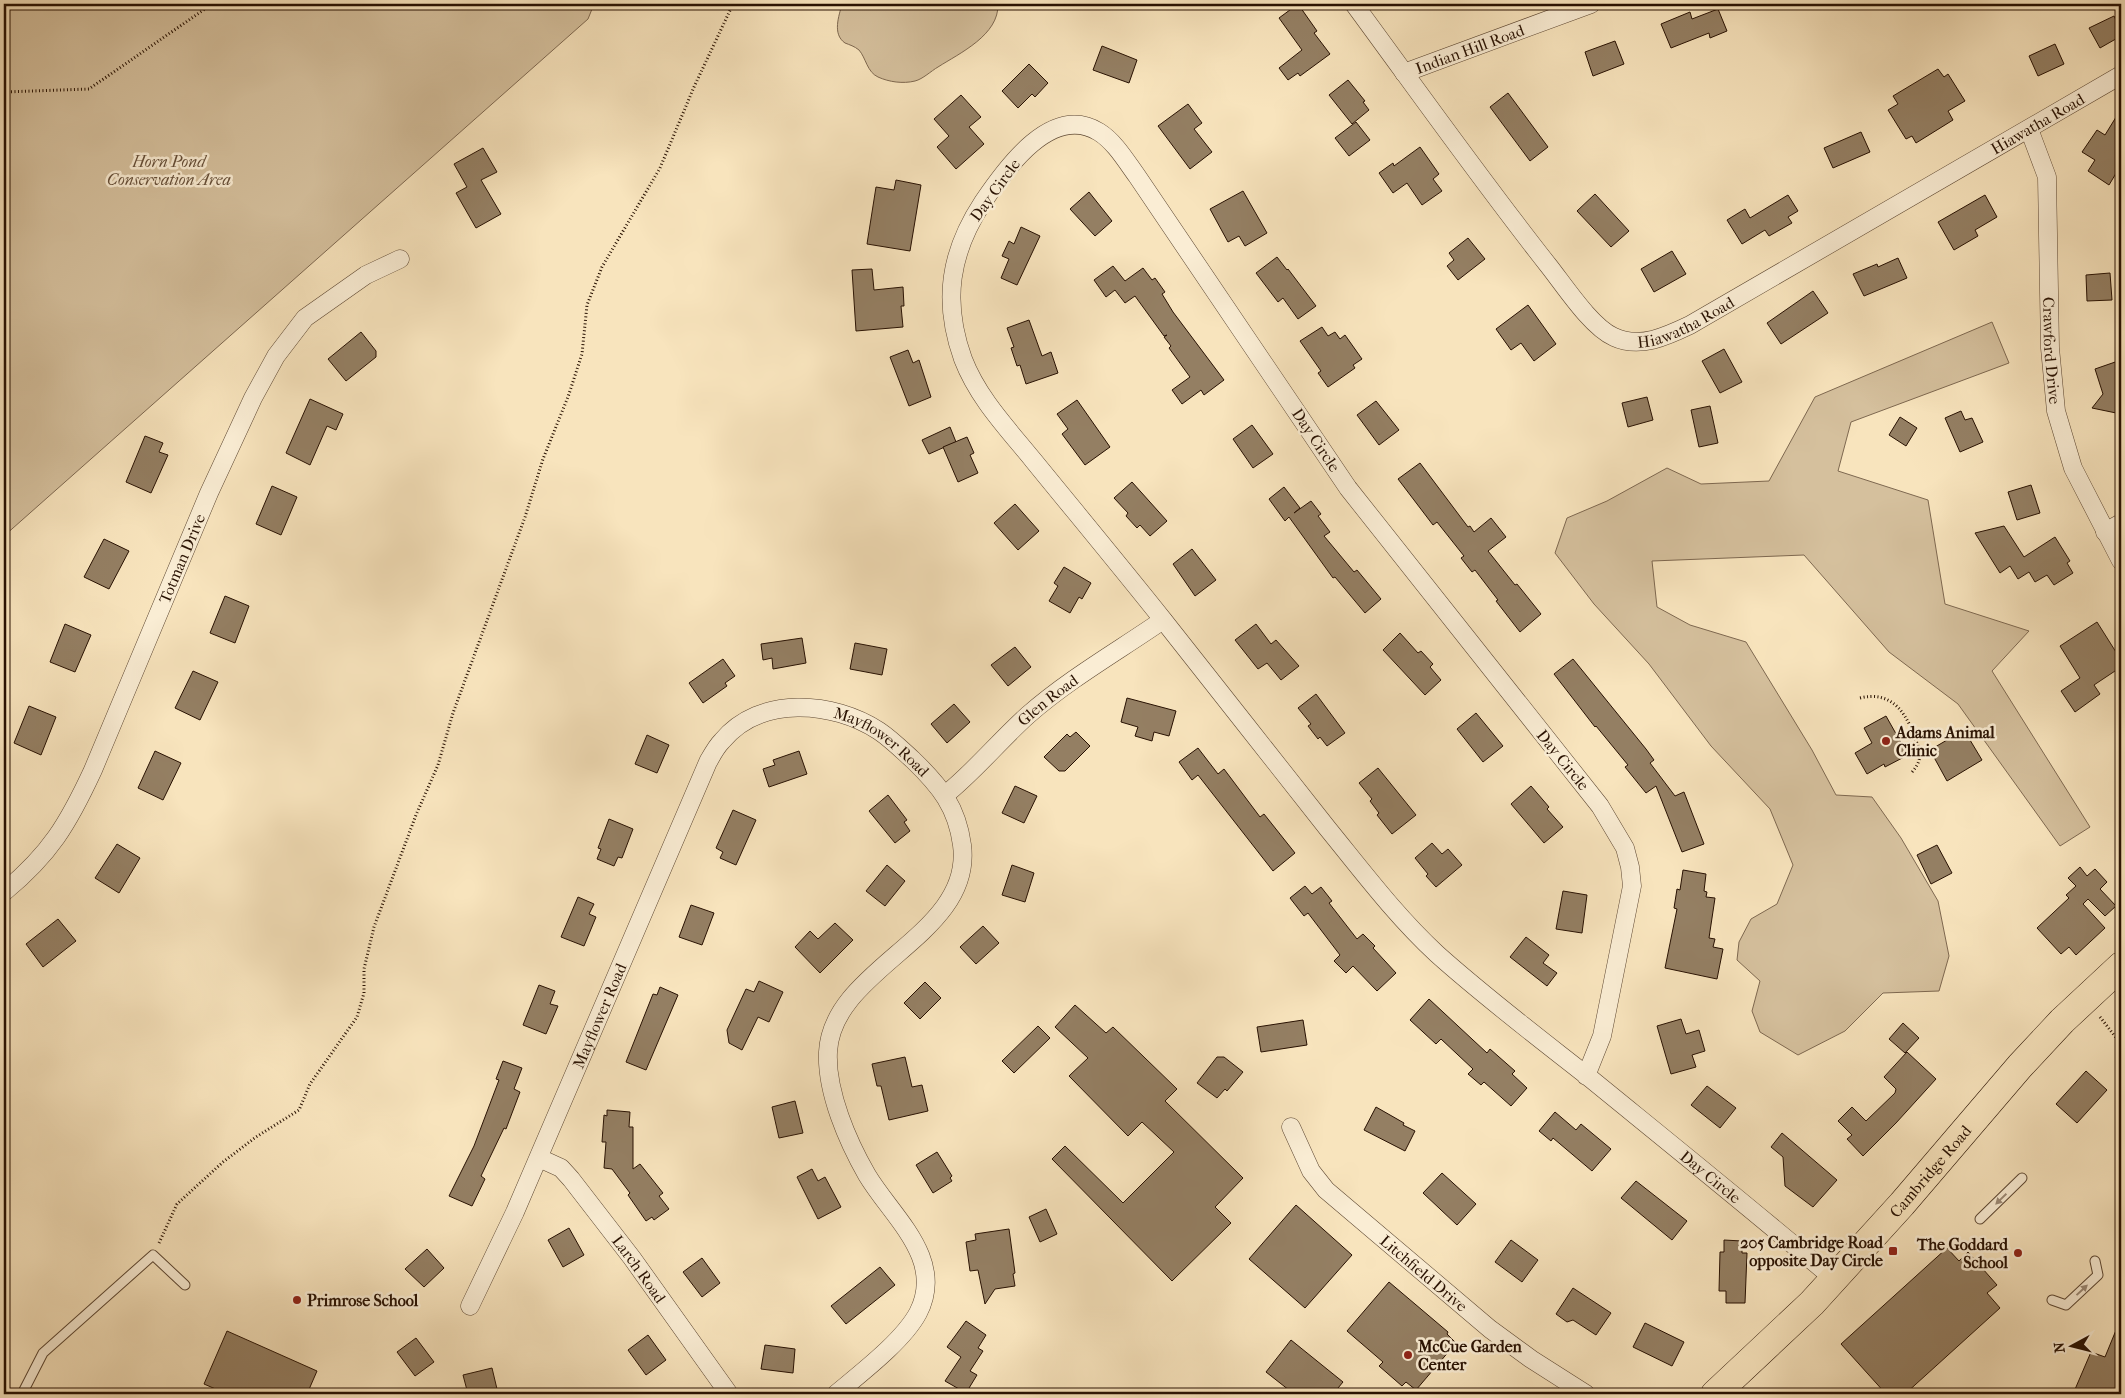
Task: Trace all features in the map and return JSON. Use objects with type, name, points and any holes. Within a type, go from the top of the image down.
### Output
[{"type":"highway","name":"Cambridge Road","points":[[1715,1394],[1806,1309],[1937,1164],[2020,1066],[2062,1021],[2121,966]]},
{"type":"street","name":"Hiawatha Road","points":[[1354,4],[1515,223],[1583,309],[1612,336],[1633,342],[1664,336],[1690,324],[2121,75]]},
{"type":"street","name":"Indian Hill Road","points":[[1404,72],[1591,4]]},
{"type":"street","name":"Day Circle","points":[[1586,1076],[1602,1036],[1631,896],[1630,867],[1621,840],[1594,799],[1353,494],[1190,257],[1137,176],[1104,137],[1095,130],[1071,125],[1052,130],[1030,145],[1012,162],[975,214],[965,233],[954,268],[951,286],[955,328],[964,361],[1000,422],[1026,451],[1163,620],[1371,882],[1435,952],[1509,1015],[1834,1279]]},
{"type":"street","name":"Crawford Drive","points":[[2028,129],[2047,177],[2050,348],[2056,410],[2073,468],[2121,561]]},
{"type":"street","name":"Totman Drive","points":[[4,892],[41,859],[52,846],[75,807],[93,770],[209,493],[253,398],[276,356],[305,318],[366,275],[400,259]]},
{"type":"street","points":[[2105,532],[2121,523]]},
{"type":"street","name":"Glen Road","points":[[946,795],[972,773],[1029,715],[1057,693],[1163,620]]},
{"type":"street","name":"Mayflower Road","points":[[470,1306],[491,1266],[539,1158],[708,762],[723,739],[741,725],[773,710],[805,707],[826,710],[849,717],[878,730],[913,760],[946,795],[957,822],[962,848],[962,867],[956,888],[947,904],[926,927],[852,997],[836,1021],[828,1044],[829,1071],[845,1129],[868,1176],[918,1249],[925,1270],[926,1282],[922,1303],[911,1324],[836,1394]]},
{"type":"street","name":"Litchfield Drive","points":[[1291,1127],[1314,1176],[1326,1190],[1490,1329],[1531,1359],[1586,1394]]},
{"type":"street","name":"Larch Road","points":[[539,1158],[561,1168],[571,1179],[632,1258],[729,1394]]},
{"type":"lane","points":[[1980,1219],[2022,1178]]},
{"type":"lane","points":[[22,1394],[43,1353],[153,1255],[185,1284]]},
{"type":"lane","points":[[2052,1300],[2066,1305],[2098,1275],[2095,1260]]},
{"type":"path","points":[[4,92],[89,89],[212,4]]},
{"type":"path","points":[[153,1255],[177,1204],[223,1162],[256,1137],[299,1110],[310,1084],[357,1017],[364,993],[364,969],[374,927],[416,815],[438,764],[453,713],[525,517],[543,459],[568,397],[582,354],[587,305],[602,268],[660,168],[694,86],[732,4]]},
{"type":"path","points":[[1860,698],[1882,698],[1895,704],[1902,710],[1908,719],[1920,753],[1918,765],[1912,772]]},
{"type":"path","points":[[2097,1013],[2121,1044]]},
{"type":"green space","name":"Horn Pond Conservation Area","points":[[4,4],[594,4],[588,19],[4,536]]},
{"type":"green space","points":[[842,4],[998,4],[997,15],[992,25],[977,42],[921,79],[901,82],[887,80],[874,75],[859,50],[841,39],[838,30],[838,19]]},
{"type":"green space","points":[[1992,322],[2009,363],[1851,422],[1838,471],[1928,500],[1945,604],[2029,631],[1992,671],[2090,827],[2060,846],[1958,704],[1889,652],[1804,555],[1652,561],[1657,607],[1690,625],[1746,642],[1812,750],[1836,795],[1872,797],[1901,838],[1938,901],[1949,956],[1939,991],[1883,993],[1845,1031],[1798,1055],[1760,1032],[1752,1011],[1760,981],[1737,960],[1739,942],[1751,919],[1777,904],[1793,865],[1770,809],[1711,746],[1649,664],[1594,604],[1555,553],[1567,518],[1607,501],[1667,468],[1701,484],[1769,481],[1815,397]]},
{"type":"building","points":[[1298,4],[1317,31],[1314,33],[1330,54],[1300,76],[1298,73],[1288,80],[1279,68],[1302,50],[1279,18]]},
{"type":"building","points":[[1718,9],[1727,31],[1710,38],[1709,33],[1671,48],[1661,24],[1690,12],[1692,19]]},
{"type":"building","points":[[2114,16],[2121,30],[2121,36],[2100,48],[2089,28]]},
{"type":"building","points":[[1615,41],[1624,64],[1593,76],[1585,52]]},
{"type":"building","points":[[2055,44],[2064,64],[2038,76],[2029,56]]},
{"type":"building","points":[[1102,46],[1137,60],[1129,83],[1093,70]]},
{"type":"building","points":[[1029,64],[1048,83],[1035,97],[1032,94],[1018,108],[1002,91]]},
{"type":"building","points":[[1938,69],[1944,77],[1948,74],[1965,101],[1948,111],[1953,120],[1916,143],[1912,136],[1906,139],[1888,110],[1898,104],[1893,96]]},
{"type":"building","points":[[1348,80],[1365,101],[1363,102],[1369,110],[1352,124],[1329,95]]},
{"type":"building","points":[[1508,93],[1548,147],[1530,161],[1490,107]]},
{"type":"building","points":[[961,95],[981,117],[969,127],[984,144],[956,169],[937,147],[949,136],[934,119]]},
{"type":"building","points":[[1188,104],[1202,123],[1194,129],[1212,152],[1190,169],[1158,126]]},
{"type":"building","points":[[2121,109],[2121,165],[2109,185],[2088,171],[2095,160],[2082,152],[2097,130],[2105,135]]},
{"type":"building","points":[[1356,122],[1370,140],[1349,156],[1335,138]]},
{"type":"building","points":[[1861,132],[1870,152],[1833,168],[1824,148]]},
{"type":"building","points":[[1420,147],[1439,174],[1433,179],[1442,191],[1422,205],[1407,183],[1393,193],[1379,173],[1393,163],[1394,166]]},
{"type":"building","points":[[483,148],[497,172],[481,180],[501,214],[476,228],[456,193],[467,187],[454,164]]},
{"type":"building","points":[[896,180],[921,185],[910,251],[867,244],[876,187],[894,190]]},
{"type":"building","points":[[1243,191],[1267,233],[1245,246],[1239,236],[1228,242],[1210,209]]},
{"type":"building","points":[[1089,192],[1112,221],[1095,236],[1070,209]]},
{"type":"building","points":[[1595,194],[1629,231],[1611,247],[1577,211]]},
{"type":"building","points":[[1788,195],[1798,211],[1788,217],[1792,223],[1769,236],[1765,230],[1742,244],[1727,220],[1745,209],[1750,218]]},
{"type":"building","points":[[1985,195],[1997,217],[1975,230],[1978,236],[1954,250],[1938,222]]},
{"type":"building","points":[[1021,227],[1040,236],[1017,285],[1001,278],[1009,259],[1002,256],[1009,241],[1014,244]]},
{"type":"building","points":[[1468,238],[1485,259],[1458,280],[1447,266],[1454,260],[1449,253]]},
{"type":"building","points":[[1672,251],[1686,274],[1654,292],[1641,269]]},
{"type":"building","points":[[1277,257],[1316,306],[1298,319],[1283,298],[1278,302],[1256,273]]},
{"type":"building","points":[[1898,258],[1907,278],[1864,296],[1853,274],[1877,264],[1878,267]]},
{"type":"building","points":[[1113,266],[1125,281],[1143,268],[1152,280],[1155,278],[1165,292],[1162,294],[1173,312],[1224,380],[1204,395],[1201,390],[1182,404],[1172,390],[1190,377],[1169,348],[1171,346],[1164,337],[1167,335],[1164,336],[1135,296],[1125,303],[1115,290],[1106,297],[1094,280]]},
{"type":"building","points":[[872,269],[874,290],[903,287],[904,306],[901,306],[903,327],[856,331],[852,270]]},
{"type":"building","points":[[2110,273],[2112,300],[2087,301],[2086,275]]},
{"type":"building","points":[[1813,291],[1828,313],[1781,344],[1767,323]]},
{"type":"building","points":[[1528,305],[1556,344],[1534,361],[1521,343],[1511,350],[1496,329]]},
{"type":"building","points":[[1029,320],[1042,356],[1051,352],[1058,373],[1026,384],[1020,365],[1017,366],[1011,348],[1014,347],[1007,328]]},
{"type":"building","points":[[1322,327],[1328,336],[1335,332],[1340,339],[1345,335],[1362,359],[1353,365],[1355,368],[1328,387],[1318,373],[1321,371],[1300,341]]},
{"type":"building","points":[[361,332],[376,351],[376,357],[346,381],[328,359]]},
{"type":"building","points":[[1724,349],[1742,382],[1720,393],[1702,361]]},
{"type":"building","points":[[908,350],[913,363],[919,360],[931,397],[909,406],[890,357]]},
{"type":"building","points":[[2121,360],[2121,414],[2092,408],[2103,394],[2095,369]]},
{"type":"building","points":[[1647,397],[1653,420],[1628,427],[1622,403]]},
{"type":"building","points":[[310,399],[343,414],[336,430],[327,426],[310,465],[286,453]]},
{"type":"building","points":[[1077,400],[1110,447],[1085,465],[1062,434],[1068,429],[1057,414]]},
{"type":"building","points":[[1376,401],[1399,430],[1379,445],[1357,415]]},
{"type":"building","points":[[1710,406],[1718,443],[1699,447],[1691,410]]},
{"type":"building","points":[[1961,411],[1965,420],[1972,418],[1983,442],[1960,452],[1945,418]]},
{"type":"building","points":[[1900,417],[1917,428],[1906,446],[1889,435]]},
{"type":"building","points":[[1252,425],[1273,454],[1253,468],[1233,439]]},
{"type":"building","points":[[950,427],[956,442],[929,454],[922,440]]},
{"type":"building","points":[[145,436],[163,443],[159,452],[168,455],[151,493],[126,482]]},
{"type":"building","points":[[967,437],[974,453],[970,455],[978,473],[958,482],[943,447]]},
{"type":"building","points":[[1420,463],[1468,527],[1470,526],[1474,532],[1491,518],[1506,537],[1488,551],[1541,614],[1520,632],[1475,570],[1472,572],[1461,558],[1464,556],[1437,522],[1433,525],[1398,479]]},
{"type":"building","points":[[1132,482],[1167,521],[1150,536],[1140,525],[1137,528],[1126,516],[1128,513],[1114,498]]},
{"type":"building","points":[[2031,485],[2040,513],[2017,520],[2008,492]]},
{"type":"building","points":[[272,486],[297,497],[281,535],[256,524]]},
{"type":"building","points":[[1284,487],[1300,508],[1294,513],[1311,501],[1321,514],[1318,516],[1330,532],[1324,536],[1354,572],[1357,570],[1381,599],[1365,613],[1335,577],[1333,578],[1289,517],[1285,521],[1269,499]]},
{"type":"building","points":[[1015,504],[1039,531],[1018,550],[994,523]]},
{"type":"building","points":[[2004,526],[2024,557],[2055,537],[2070,561],[2067,563],[2073,573],[2054,585],[2047,575],[2035,582],[2029,572],[2018,579],[2010,566],[2000,573],[1975,533]]},
{"type":"building","points":[[104,539],[129,551],[109,589],[84,577]]},
{"type":"building","points":[[1192,549],[1216,580],[1195,596],[1173,564]]},
{"type":"building","points":[[1064,567],[1091,583],[1082,599],[1079,597],[1070,613],[1049,601],[1058,586],[1054,583]]},
{"type":"building","points":[[225,596],[249,606],[235,643],[210,633]]},
{"type":"building","points":[[2097,622],[2121,660],[2121,667],[2094,685],[2100,694],[2075,712],[2061,691],[2080,678],[2060,646]]},
{"type":"building","points":[[65,624],[91,635],[75,672],[50,662]]},
{"type":"building","points":[[1256,624],[1271,644],[1276,640],[1299,666],[1281,680],[1267,663],[1258,669],[1235,640]]},
{"type":"building","points":[[1400,633],[1418,653],[1421,651],[1433,664],[1430,667],[1441,680],[1425,695],[1383,650]]},
{"type":"building","points":[[802,638],[806,663],[773,669],[772,658],[763,660],[761,644]]},
{"type":"building","points":[[855,643],[887,649],[882,675],[850,669]]},
{"type":"building","points":[[1015,647],[1031,667],[1008,686],[991,665]]},
{"type":"building","points":[[723,659],[735,676],[725,683],[727,686],[703,703],[689,683]]},
{"type":"building","points":[[1573,659],[1646,749],[1654,760],[1650,763],[1675,796],[1684,792],[1704,844],[1682,852],[1656,786],[1646,793],[1625,767],[1628,765],[1595,727],[1554,674]]},
{"type":"building","points":[[193,671],[218,682],[200,720],[175,708]]},
{"type":"building","points":[[1316,694],[1345,733],[1327,746],[1320,737],[1318,739],[1308,726],[1311,724],[1298,708]]},
{"type":"building","points":[[1127,698],[1176,711],[1169,736],[1154,732],[1152,741],[1135,736],[1138,727],[1121,722]]},
{"type":"building","points":[[954,704],[970,722],[947,743],[931,724]]},
{"type":"building","points":[[29,706],[56,717],[41,755],[14,743]]},
{"type":"building","points":[[1476,713],[1503,746],[1483,762],[1457,729]]},
{"type":"building","name":"Adams Animal Clinic","points":[[1886,716],[1908,755],[1885,767],[1884,764],[1867,774],[1855,753],[1872,743],[1864,728]]},
{"type":"building","points":[[1964,730],[1982,760],[1947,781],[1930,750]]},
{"type":"building","points":[[1076,732],[1090,746],[1065,771],[1059,771],[1044,757],[1067,734],[1070,737]]},
{"type":"building","points":[[647,735],[669,745],[657,773],[635,764]]},
{"type":"building","points":[[1198,748],[1218,774],[1224,769],[1260,817],[1264,814],[1295,853],[1273,871],[1198,775],[1192,780],[1179,762]]},
{"type":"building","points":[[155,751],[181,763],[163,800],[138,788]]},
{"type":"building","points":[[799,751],[807,774],[769,787],[763,769],[775,765],[773,760]]},
{"type":"building","points":[[1378,768],[1416,815],[1392,834],[1377,815],[1379,813],[1370,801],[1372,799],[1359,783]]},
{"type":"building","points":[[1015,786],[1037,796],[1024,823],[1002,813]]},
{"type":"building","points":[[1531,786],[1549,807],[1547,809],[1563,827],[1544,843],[1511,804]]},
{"type":"building","points":[[888,795],[907,820],[904,822],[910,831],[895,843],[869,811]]},
{"type":"building","points":[[733,810],[756,820],[736,865],[720,858],[723,852],[716,848]]},
{"type":"building","points":[[609,819],[633,829],[622,858],[618,857],[614,866],[597,859],[601,849],[598,848]]},
{"type":"building","points":[[1432,843],[1442,854],[1448,849],[1462,865],[1436,887],[1426,876],[1428,874],[1415,858]]},
{"type":"building","points":[[117,844],[140,858],[119,893],[95,878]]},
{"type":"building","points":[[1937,845],[1952,873],[1931,884],[1917,855]]},
{"type":"building","points":[[887,865],[905,881],[885,906],[866,891]]},
{"type":"building","points":[[1012,865],[1034,873],[1025,902],[1002,895]]},
{"type":"building","points":[[2080,867],[2087,876],[2095,869],[2107,882],[2100,889],[2116,906],[2105,916],[2088,899],[2083,904],[2105,928],[2076,955],[2069,947],[2061,954],[2037,928],[2069,898],[2066,895],[2076,886],[2068,878]]},
{"type":"building","points":[[1683,870],[1706,874],[1704,891],[1707,892],[1706,897],[1715,898],[1709,938],[1715,939],[1713,947],[1723,949],[1717,979],[1665,968],[1677,909],[1674,908],[1677,889],[1680,890]]},
{"type":"building","points":[[1305,886],[1312,894],[1321,887],[1332,901],[1329,903],[1357,939],[1363,934],[1396,973],[1377,991],[1353,966],[1346,973],[1334,961],[1340,955],[1308,913],[1304,916],[1290,898]]},
{"type":"building","points":[[1563,891],[1587,895],[1582,933],[1556,929]]},
{"type":"building","points":[[578,897],[594,904],[589,914],[596,917],[584,946],[561,937]]},
{"type":"building","points":[[691,905],[714,913],[702,945],[679,937]]},
{"type":"building","points":[[58,919],[76,941],[43,967],[26,944]]},
{"type":"building","points":[[835,923],[853,940],[820,973],[795,947],[810,931],[818,939]]},
{"type":"building","points":[[983,926],[999,943],[976,964],[960,947]]},
{"type":"building","points":[[1526,937],[1549,955],[1543,963],[1557,973],[1547,986],[1510,957]]},
{"type":"building","points":[[759,981],[783,992],[769,1022],[758,1017],[742,1050],[729,1043],[727,1030],[746,989],[754,992]]},
{"type":"building","points":[[925,982],[941,998],[920,1019],[904,1003]]},
{"type":"building","points":[[539,985],[555,991],[550,1004],[558,1006],[546,1034],[523,1025]]},
{"type":"building","points":[[660,987],[678,995],[646,1070],[626,1062],[653,994],[657,995]]},
{"type":"building","points":[[1429,999],[1487,1053],[1490,1049],[1515,1071],[1512,1074],[1527,1088],[1511,1106],[1484,1082],[1481,1085],[1468,1074],[1473,1069],[1441,1039],[1436,1044],[1410,1020]]},
{"type":"building","points":[[1075,1005],[1106,1033],[1113,1027],[1177,1089],[1165,1101],[1243,1178],[1215,1207],[1231,1223],[1172,1281],[1052,1159],[1065,1146],[1123,1203],[1174,1152],[1142,1122],[1128,1136],[1069,1076],[1088,1058],[1055,1027]]},
{"type":"building","points":[[1681,1019],[1686,1034],[1699,1030],[1705,1051],[1692,1055],[1696,1067],[1671,1074],[1657,1026]]},
{"type":"building","points":[[1303,1020],[1307,1045],[1261,1052],[1257,1027]]},
{"type":"building","points":[[1903,1023],[1919,1038],[1905,1053],[1889,1039]]},
{"type":"building","points":[[1038,1026],[1050,1038],[1014,1073],[1002,1061]]},
{"type":"building","points":[[1907,1052],[1936,1079],[1863,1156],[1847,1139],[1852,1135],[1838,1121],[1852,1107],[1866,1121],[1895,1093],[1896,1089],[1884,1077]]},
{"type":"building","points":[[905,1057],[912,1087],[922,1085],[928,1111],[889,1120],[881,1086],[877,1086],[872,1064]]},
{"type":"building","points":[[1217,1057],[1224,1057],[1243,1072],[1227,1091],[1225,1089],[1217,1098],[1197,1083]]},
{"type":"building","points":[[503,1061],[522,1068],[514,1089],[520,1092],[506,1129],[504,1128],[481,1176],[485,1179],[472,1206],[449,1196],[474,1146],[499,1080],[496,1079]]},
{"type":"building","points":[[2086,1071],[2107,1090],[2077,1123],[2056,1104]]},
{"type":"building","points":[[1707,1086],[1736,1108],[1720,1128],[1691,1105]]},
{"type":"building","points":[[795,1101],[803,1133],[779,1138],[772,1107]]},
{"type":"building","points":[[1376,1107],[1415,1131],[1405,1151],[1364,1130]]},
{"type":"building","points":[[607,1110],[630,1112],[629,1127],[633,1127],[633,1169],[640,1164],[663,1193],[659,1196],[669,1209],[654,1220],[652,1217],[646,1221],[628,1195],[630,1193],[612,1169],[604,1168],[606,1142],[602,1142],[604,1115],[607,1116]]},
{"type":"building","points":[[1555,1112],[1576,1130],[1581,1124],[1611,1149],[1592,1171],[1553,1138],[1551,1141],[1539,1131]]},
{"type":"building","points":[[1782,1133],[1837,1180],[1813,1207],[1785,1186],[1783,1157],[1771,1147]]},
{"type":"building","points":[[937,1152],[952,1176],[950,1178],[952,1181],[933,1193],[916,1165]]},
{"type":"building","points":[[812,1169],[818,1181],[825,1177],[841,1207],[818,1219],[797,1177]]},
{"type":"building","points":[[1442,1173],[1476,1204],[1457,1225],[1423,1193]]},
{"type":"building","points":[[1636,1181],[1687,1221],[1672,1240],[1621,1198]]},
{"type":"building","points":[[1296,1205],[1352,1255],[1305,1308],[1249,1259]]},
{"type":"building","points":[[1046,1209],[1057,1234],[1040,1242],[1029,1217]]},
{"type":"building","points":[[569,1228],[584,1255],[563,1267],[548,1240]]},
{"type":"building","points":[[1009,1229],[1015,1286],[995,1289],[985,1304],[978,1270],[970,1271],[966,1242],[976,1240],[975,1234]]},
{"type":"building","points":[[1511,1240],[1538,1260],[1522,1282],[1495,1262]]},
{"type":"building","points":[[1724,1240],[1742,1241],[1742,1253],[1747,1253],[1745,1303],[1726,1303],[1726,1291],[1719,1291],[1720,1252],[1724,1252]]},
{"type":"building","points":[[1947,1248],[1959,1261],[1968,1252],[1997,1285],[1987,1293],[2000,1308],[1905,1394],[1886,1394],[1841,1344]]},
{"type":"building","points":[[427,1249],[444,1268],[424,1287],[405,1269]]},
{"type":"building","points":[[702,1258],[720,1283],[702,1297],[683,1272]]},
{"type":"building","points":[[880,1267],[895,1285],[846,1324],[831,1306]]},
{"type":"building","points":[[1389,1282],[1448,1332],[1447,1334],[1456,1343],[1416,1390],[1406,1382],[1402,1386],[1379,1366],[1383,1362],[1347,1331]]},
{"type":"building","points":[[1573,1288],[1611,1313],[1596,1335],[1573,1320],[1567,1322],[1556,1314]]},
{"type":"building","points":[[2121,1318],[2121,1394],[2073,1394],[2091,1352],[2105,1357]]},
{"type":"building","points":[[966,1321],[986,1335],[978,1348],[983,1351],[970,1371],[977,1375],[966,1393],[945,1381],[961,1357],[947,1347]]},
{"type":"building","points":[[1645,1323],[1684,1342],[1672,1366],[1633,1347]]},
{"type":"building","points":[[227,1331],[317,1371],[307,1394],[227,1394],[204,1384]]},
{"type":"building","points":[[648,1335],[666,1360],[646,1375],[628,1350]]},
{"type":"building","points":[[416,1338],[434,1362],[415,1376],[397,1352]]},
{"type":"building","points":[[1291,1340],[1343,1382],[1333,1394],[1294,1394],[1266,1372]]},
{"type":"building","points":[[765,1345],[795,1349],[793,1373],[761,1369]]},
{"type":"building","points":[[492,1368],[497,1389],[468,1394],[463,1375]]},
{"type":"place","name":"Adams Animal Clinic","points":[[1886,741]]},
{"type":"place","name":"205 Cambridge Road opposite Day Circle","points":[[1893,1251]]},
{"type":"place","name":"The Goddard School","points":[[2018,1253]]},
{"type":"place","name":"Primrose School","points":[[297,1300]]},
{"type":"place","name":"McCue Garden Center","points":[[1408,1355]]}]
